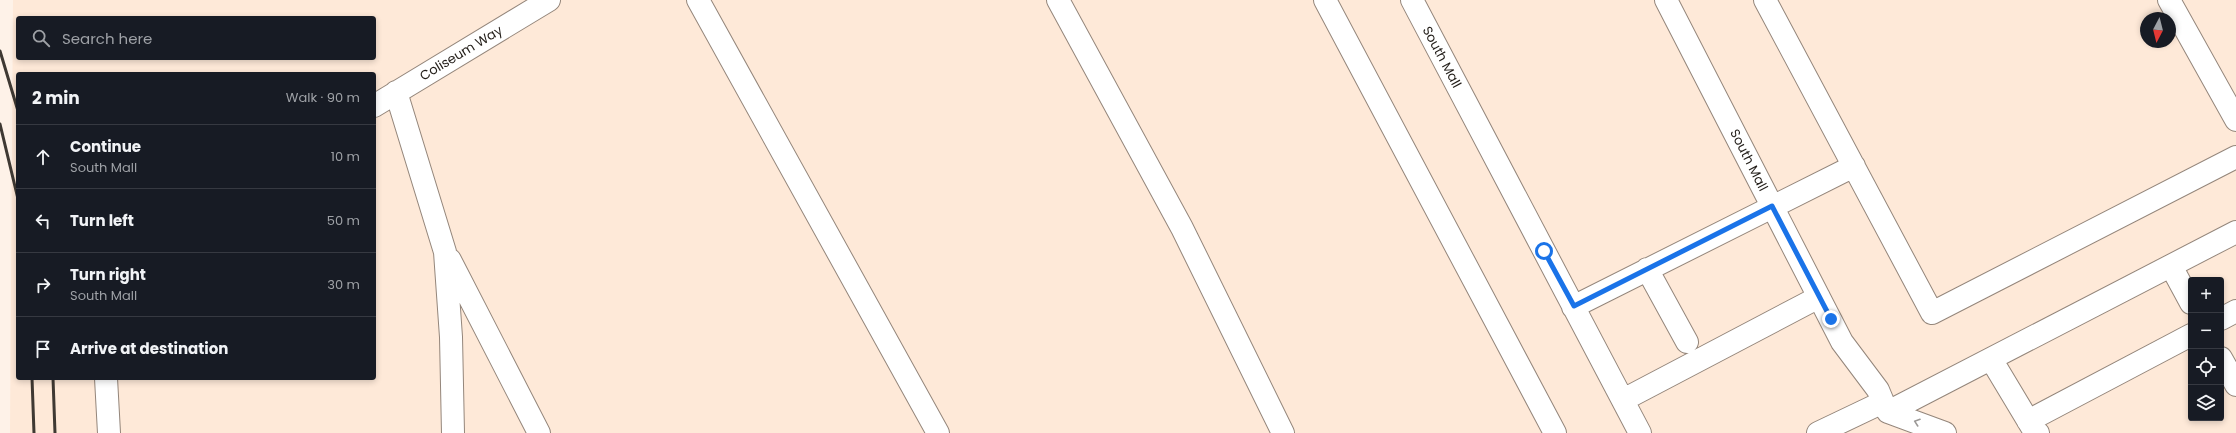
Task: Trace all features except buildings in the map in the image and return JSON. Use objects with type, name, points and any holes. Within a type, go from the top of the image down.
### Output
[{"type":"lane","name":"Coliseum Way","points":[[376,105],[549,0]]},
{"type":"lane","points":[[698,0],[938,433]]},
{"type":"lane","points":[[1058,0],[1182,228],[1283,433]]},
{"type":"lane","points":[[1325,0],[1555,433]]},
{"type":"lane","name":"South Mall","points":[[1412,0],[1640,433]]},
{"type":"lane","name":"South Mall","points":[[1666,0],[1842,342],[1878,390],[1886,407]]},
{"type":"lane","points":[[1765,0],[1932,313],[2236,157]]},
{"type":"lane","points":[[2169,0],[2236,120]]},
{"type":"lane","points":[[396,92],[445,252],[539,433]]},
{"type":"lane","points":[[1574,306],[1854,166]]},
{"type":"lane","points":[[1818,433],[1886,407],[1991,359],[2236,232]]},
{"type":"lane","points":[[445,252],[451,337],[454,433]]},
{"type":"lane","points":[[2171,266],[2188,297]]},
{"type":"lane","points":[[1647,269],[1687,342]]},
{"type":"lane","points":[[1623,400],[1819,297]]},
{"type":"lane","points":[[2224,317],[2236,311]]},
{"type":"lane","points":[[1991,359],[2033,427],[2188,337]]},
{"type":"lane","points":[[2224,363],[2236,385]]},
{"type":"lane","points":[[106,380],[109,433]]},
{"type":"lane","points":[[1886,407],[1945,433]]},
{"type":"shaded area","points":[[13,0],[2236,0],[2236,433],[10,433]]},
{"type":"railway","points":[[0,51],[16,104]]},
{"type":"railway","points":[[0,124],[16,191]]},
{"type":"railway","points":[[32,380],[34,433]]},
{"type":"railway","points":[[53,380],[55,433]]},
{"type":"route","points":[[1544,251],[1574,306],[1772,206],[1831,319]]}]
